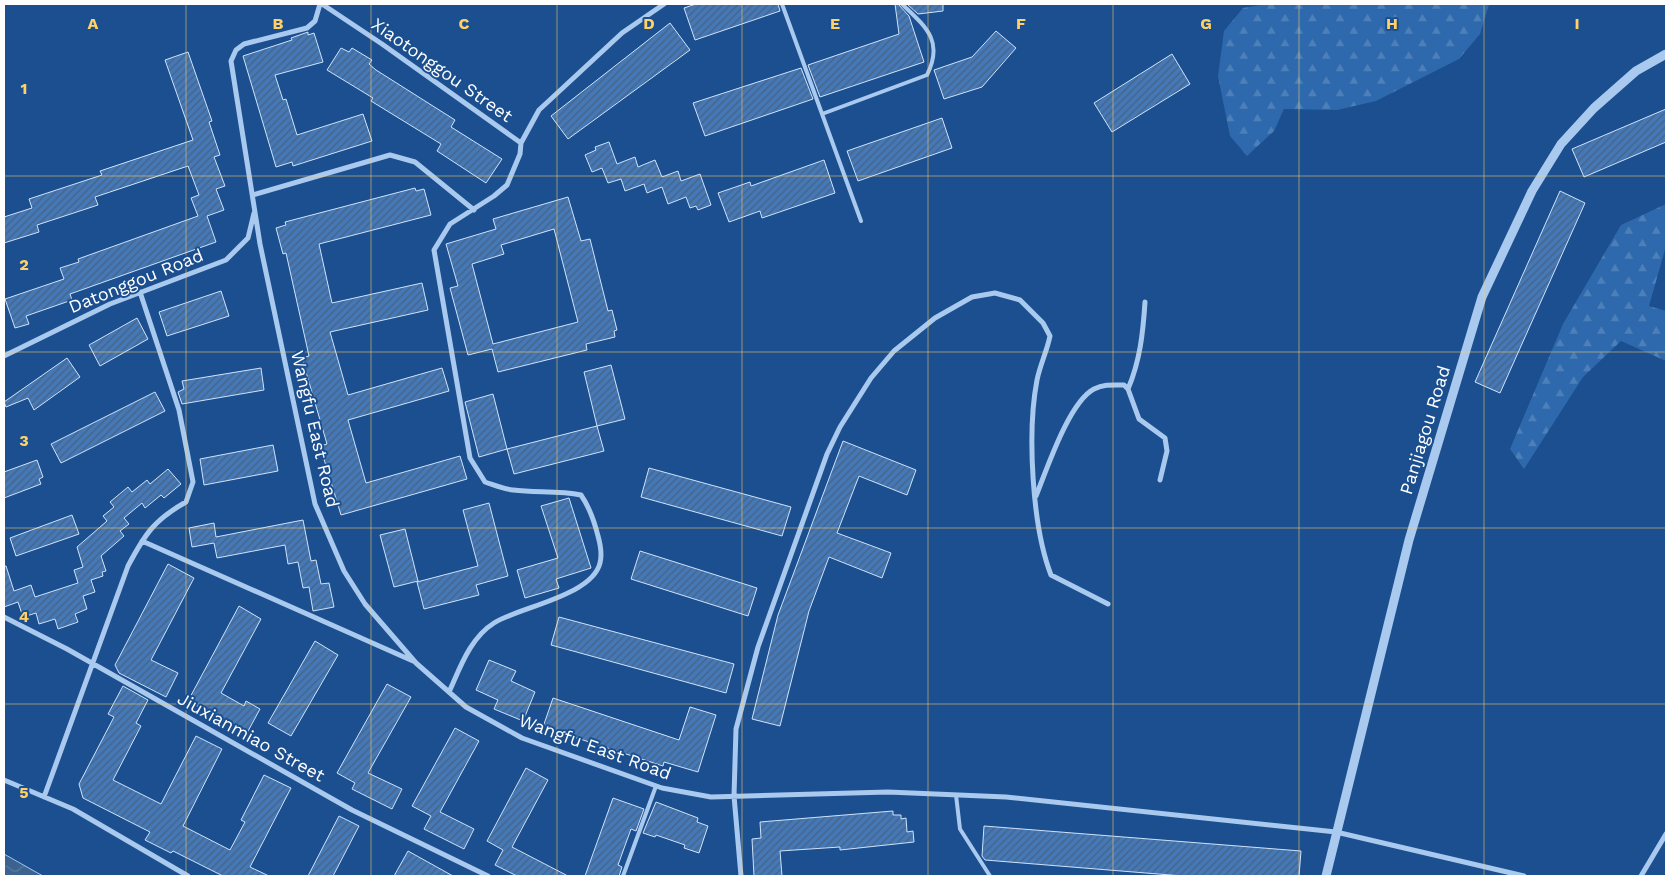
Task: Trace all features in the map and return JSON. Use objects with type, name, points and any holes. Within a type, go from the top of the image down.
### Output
[{"type":"street","name":"Xiaotonggou Street","points":[[321,4],[382,44],[521,143]]},
{"type":"street","name":"Wangfu East Road","points":[[321,4],[315,21],[307,28],[244,44],[236,50],[231,61],[260,244],[315,504],[344,571],[365,604],[416,662],[466,707],[522,738],[656,786],[711,797],[771,797],[888,792],[1006,797],[1336,832],[1524,876]]},
{"type":"street","points":[[449,692],[468,651],[493,623],[554,599],[589,580],[600,563],[600,543],[592,510],[581,495],[560,490],[510,490],[486,482],[470,458],[434,250],[450,224],[474,210],[507,184],[520,154],[521,143],[539,110],[622,33],[664,4]]},
{"type":"street","name":"Panjiagou Road","points":[[1326,876],[1409,540],[1482,297],[1532,191],[1561,144],[1594,108],[1636,71],[1666,54]]},
{"type":"street","points":[[253,195],[390,155],[415,162],[474,210]]},
{"type":"street","name":"Datonggou Road","points":[[4,356],[64,325],[140,292],[226,260],[248,238],[255,210]]},
{"type":"street","points":[[44,797],[128,566],[146,532],[167,513],[186,502],[193,482],[179,410],[140,292]]},
{"type":"street","points":[[741,876],[734,796],[736,729],[758,647],[827,454],[871,378],[894,351],[936,318],[972,297],[995,293],[1020,300],[1043,323],[1050,336],[1037,378],[1031,424],[1042,552],[1050,575],[1108,604]]},
{"type":"street","points":[[1128,389],[1134,377],[1143,341],[1145,302]]},
{"type":"street","points":[[1036,497],[1060,439],[1082,399],[1093,390],[1107,384],[1124,385],[1128,389],[1139,419],[1166,438],[1167,451],[1160,480]]},
{"type":"street","points":[[142,540],[416,662]]},
{"type":"street","name":"Jiuxianmiao Street","points":[[4,618],[93,664],[352,810],[488,876]]},
{"type":"street","points":[[4,780],[73,809],[188,876]]},
{"type":"street","points":[[1641,876],[1666,834]]},
{"type":"lane","points":[[782,4],[861,221]]},
{"type":"lane","points":[[822,114],[927,76],[934,61],[934,47],[929,33],[902,4]]},
{"type":"lane","points":[[622,876],[656,786]]},
{"type":"lane","points":[[956,795],[960,829],[990,876]]},
{"type":"green space","points":[[1266,4],[1489,4],[1480,34],[1459,59],[1376,101],[1337,110],[1284,109],[1274,131],[1247,156],[1230,136],[1218,76],[1224,31],[1243,8]]},
{"type":"green space","points":[[1666,204],[1666,246],[1649,306],[1666,311],[1666,361],[1621,341],[1583,377],[1524,469],[1510,449],[1563,324],[1621,225]]},
{"type":"water","points":[[4,854],[43,876],[4,876]]},
{"type":"building","points":[[696,4],[778,4],[780,11],[695,40],[684,8]]},
{"type":"building","points":[[895,4],[898,4],[909,16],[924,62],[820,97],[808,65],[899,34]]},
{"type":"building","points":[[907,4],[943,4],[943,11],[918,14]]},
{"type":"building","points":[[670,23],[690,50],[568,139],[551,116]]},
{"type":"building","points":[[996,31],[1016,48],[982,87],[944,99],[934,70],[972,57]]},
{"type":"building","points":[[308,32],[308,35],[314,33],[323,62],[275,75],[283,100],[286,99],[297,135],[363,114],[372,141],[293,166],[292,162],[276,167],[243,56],[292,40],[291,38]]},
{"type":"building","points":[[341,48],[349,52],[352,48],[372,60],[369,64],[376,70],[455,120],[451,127],[502,159],[486,183],[437,151],[441,144],[371,101],[373,98],[327,70]]},
{"type":"building","points":[[188,52],[212,121],[209,122],[220,155],[214,157],[225,186],[216,189],[224,210],[207,216],[216,242],[70,294],[72,300],[26,316],[29,324],[15,328],[5,299],[64,279],[60,268],[79,262],[78,259],[198,216],[191,198],[199,195],[188,166],[95,197],[98,205],[37,225],[39,232],[4,243],[4,217],[32,208],[29,199],[102,175],[100,171],[193,140],[165,60]]},
{"type":"building","points":[[1172,54],[1190,84],[1112,132],[1094,103]]},
{"type":"building","points":[[801,68],[813,99],[705,136],[693,103]]},
{"type":"building","points":[[1666,109],[1666,142],[1584,177],[1572,149]]},
{"type":"building","points":[[942,118],[952,148],[858,181],[847,151]]},
{"type":"building","points":[[609,142],[617,164],[635,157],[638,167],[655,160],[662,177],[678,171],[681,181],[700,174],[711,205],[698,210],[696,206],[690,208],[686,197],[668,204],[662,187],[647,193],[644,184],[625,191],[621,179],[608,183],[602,168],[592,172],[585,155],[596,150],[595,147]]},
{"type":"building","points":[[824,160],[835,193],[762,218],[760,211],[729,222],[718,193],[750,182],[751,186]]},
{"type":"building","points":[[415,188],[416,191],[424,189],[431,215],[319,244],[332,303],[422,283],[428,310],[330,332],[348,395],[442,368],[449,391],[348,420],[366,483],[460,456],[467,479],[341,515],[320,446],[327,444],[302,358],[309,356],[286,253],[283,254],[276,228],[286,225],[285,222]]},
{"type":"building","points":[[1560,191],[1585,203],[1500,393],[1475,382]]},
{"type":"building","points":[[568,197],[581,241],[590,239],[608,311],[612,310],[617,330],[614,331],[615,337],[586,344],[587,350],[498,372],[492,349],[468,355],[450,288],[458,286],[446,244],[496,229],[493,219]],"holes":[[[554,229],[578,322],[493,344],[472,264],[504,254],[501,245]]]},
{"type":"building","points":[[221,291],[229,316],[167,336],[159,312]]},
{"type":"building","points":[[137,318],[148,339],[100,366],[89,345]]},
{"type":"building","points":[[67,358],[80,377],[34,410],[28,398],[6,407],[4,402]]},
{"type":"building","points":[[611,365],[625,419],[597,426],[584,372]]},
{"type":"building","points":[[261,368],[264,390],[182,404],[178,392],[184,389],[182,381]]},
{"type":"building","points":[[155,392],[165,411],[61,463],[51,444]]},
{"type":"building","points":[[493,394],[507,449],[479,457],[465,402]]},
{"type":"building","points":[[597,426],[604,451],[514,474],[507,449]]},
{"type":"building","points":[[843,441],[916,470],[907,495],[859,476],[837,533],[891,553],[882,578],[829,557],[809,611],[780,726],[752,719],[778,615]]},
{"type":"building","points":[[273,445],[278,471],[204,485],[200,459]]},
{"type":"building","points":[[37,460],[43,477],[39,479],[41,484],[4,498],[4,472]]},
{"type":"building","points":[[649,468],[791,507],[782,536],[641,497]]},
{"type":"building","points":[[168,469],[181,484],[164,498],[161,495],[145,508],[142,503],[124,518],[129,524],[120,531],[124,536],[101,556],[106,571],[102,572],[103,576],[91,580],[95,592],[83,596],[87,609],[75,614],[78,622],[58,629],[55,619],[39,624],[36,613],[23,617],[18,602],[4,607],[4,566],[6,566],[14,591],[31,585],[35,597],[78,583],[74,570],[83,567],[77,547],[107,521],[103,516],[114,507],[110,502],[128,487],[132,492],[147,480],[150,484]]},
{"type":"building","points":[[569,498],[591,568],[556,579],[559,588],[525,598],[517,570],[558,558],[541,506]]},
{"type":"building","points":[[489,503],[508,576],[476,585],[479,595],[424,609],[417,582],[478,566],[463,510]]},
{"type":"building","points":[[72,515],[79,534],[16,556],[10,538]]},
{"type":"building","points":[[303,520],[311,561],[316,560],[321,584],[329,583],[334,607],[313,611],[309,587],[303,588],[298,562],[288,564],[285,545],[217,558],[214,543],[192,547],[189,528],[214,523],[216,537]]},
{"type":"building","points":[[405,529],[418,581],[394,587],[380,535]]},
{"type":"building","points":[[640,551],[757,588],[748,616],[631,579]]},
{"type":"building","points":[[168,564],[194,578],[151,660],[178,673],[166,697],[119,673],[115,665]]},
{"type":"building","points":[[239,606],[261,619],[221,693],[244,706],[246,701],[260,709],[247,733],[188,701]]},
{"type":"building","points":[[559,617],[734,664],[726,693],[551,645]]},
{"type":"building","points":[[315,641],[338,655],[291,736],[268,723]]},
{"type":"building","points":[[489,660],[516,671],[511,681],[535,692],[523,721],[494,709],[498,700],[476,690]]},
{"type":"building","points":[[387,684],[411,697],[368,773],[402,789],[392,809],[352,789],[355,783],[337,773]]},
{"type":"building","points":[[123,686],[148,700],[136,723],[141,726],[113,780],[161,804],[196,736],[222,749],[183,826],[230,850],[245,822],[241,820],[264,775],[291,788],[250,867],[269,876],[223,876],[173,851],[171,853],[145,840],[150,832],[83,798],[79,784],[114,717],[108,714]]},
{"type":"building","points":[[553,698],[679,740],[690,707],[716,715],[698,772],[664,762],[663,766],[543,727]]},
{"type":"building","points":[[455,728],[479,741],[440,812],[474,829],[464,849],[424,829],[431,816],[412,806]]},
{"type":"building","points":[[526,768],[548,780],[512,847],[568,876],[517,876],[495,865],[503,850],[487,841]]},
{"type":"building","points":[[613,798],[644,809],[636,831],[631,829],[618,865],[622,867],[619,876],[585,876]]},
{"type":"building","points":[[656,802],[698,818],[697,822],[708,826],[699,853],[684,848],[685,845],[656,835],[655,837],[643,833]]},
{"type":"building","points":[[893,811],[893,815],[901,815],[901,819],[906,818],[907,832],[913,831],[914,842],[840,850],[840,847],[780,851],[782,876],[754,876],[752,839],[761,838],[760,822]]},
{"type":"building","points":[[339,816],[359,826],[333,876],[308,876]]},
{"type":"building","points":[[984,826],[1301,851],[1299,876],[1183,876],[985,860],[982,856]]},
{"type":"building","points":[[408,851],[453,876],[394,876]]}]
